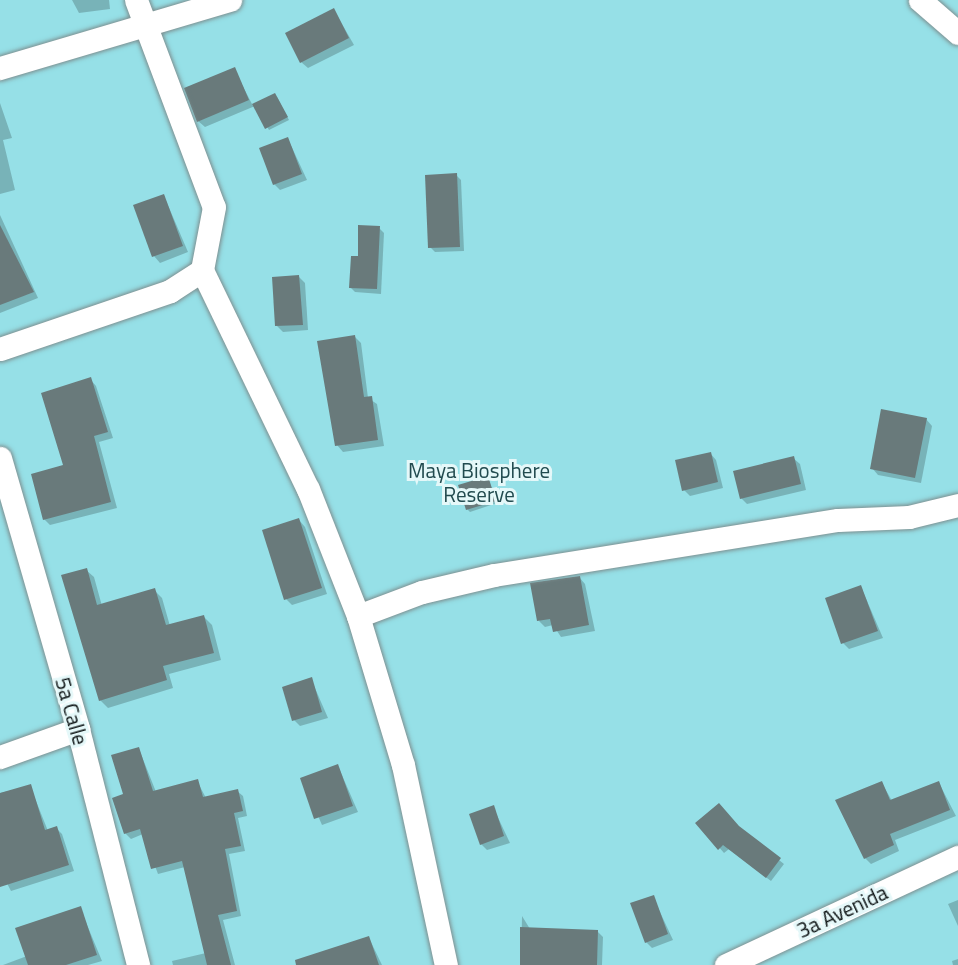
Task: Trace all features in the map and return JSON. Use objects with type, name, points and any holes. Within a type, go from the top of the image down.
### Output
[{"type":"street","points":[[136,0],[143,29],[164,69],[214,207],[202,270],[308,489],[358,616],[403,765],[446,965]]},
{"type":"street","points":[[0,68],[143,29],[230,0]]},
{"type":"street","points":[[920,0],[958,33]]},
{"type":"street","points":[[0,349],[170,291],[202,270]]},
{"type":"street","name":"5a Calle","points":[[0,458],[78,729],[138,965]]},
{"type":"street","points":[[358,616],[422,592],[494,575],[838,520],[909,517],[958,505]]},
{"type":"street","points":[[0,757],[78,729]]},
{"type":"street","name":"3a Avenida","points":[[726,965],[958,857]]},
{"type":"green space","name":"Maya Biosphere Reserve","points":[[0,0],[958,0],[958,965],[0,965]]},
{"type":"building","points":[[334,8],[349,38],[300,63],[285,33]]},
{"type":"building","points":[[235,67],[249,100],[197,122],[184,88]]},
{"type":"building","points":[[275,93],[288,117],[265,129],[252,104]]},
{"type":"building","points":[[288,137],[302,174],[273,185],[259,148]]},
{"type":"building","points":[[457,173],[460,247],[428,248],[425,175]]},
{"type":"building","points":[[164,194],[183,246],[152,257],[133,205]]},
{"type":"building","points":[[0,225],[34,292],[0,305]]},
{"type":"building","points":[[358,225],[380,226],[377,289],[349,288],[351,256],[358,256]]},
{"type":"building","points":[[299,275],[303,325],[275,326],[272,277]]},
{"type":"building","points":[[355,335],[364,397],[372,396],[378,440],[335,446],[317,341]]},
{"type":"building","points":[[91,377],[108,432],[94,436],[111,502],[43,520],[31,474],[63,465],[41,393]]},
{"type":"building","points":[[881,409],[927,418],[915,478],[870,469]]},
{"type":"building","points":[[711,452],[718,482],[682,491],[675,460]]},
{"type":"building","points":[[794,456],[801,484],[740,499],[733,471]]},
{"type":"building","points":[[488,476],[496,501],[466,510],[458,485]]},
{"type":"building","points":[[299,518],[322,588],[284,600],[262,530]]},
{"type":"building","points":[[87,568],[97,605],[155,588],[166,625],[204,615],[214,653],[163,666],[167,680],[99,701],[61,575]]},
{"type":"building","points":[[580,576],[589,625],[553,632],[550,619],[537,621],[530,583]]},
{"type":"building","points":[[861,585],[878,631],[841,644],[825,598]]},
{"type":"building","points":[[312,677],[322,712],[292,721],[282,687]]},
{"type":"building","points":[[139,747],[153,791],[198,779],[203,797],[238,789],[243,811],[234,813],[241,846],[225,849],[237,911],[218,915],[231,965],[207,965],[182,861],[151,869],[140,829],[124,834],[112,798],[123,794],[111,755]]},
{"type":"building","points":[[338,764],[353,806],[314,819],[300,778]]},
{"type":"building","points":[[882,781],[890,800],[939,781],[950,810],[890,834],[894,845],[864,859],[835,800]]},
{"type":"building","points":[[31,784],[45,830],[57,826],[69,865],[0,887],[0,793]]},
{"type":"building","points":[[719,803],[739,826],[781,858],[766,878],[723,845],[718,850],[695,823]]},
{"type":"building","points":[[494,805],[504,836],[480,845],[469,814]]},
{"type":"building","points":[[654,895],[668,934],[645,943],[630,903]]},
{"type":"building","points":[[81,906],[97,955],[66,965],[28,965],[15,928]]},
{"type":"building","points":[[520,927],[598,930],[597,965],[520,965]]},
{"type":"building","points":[[369,936],[379,965],[296,965],[295,960]]}]
